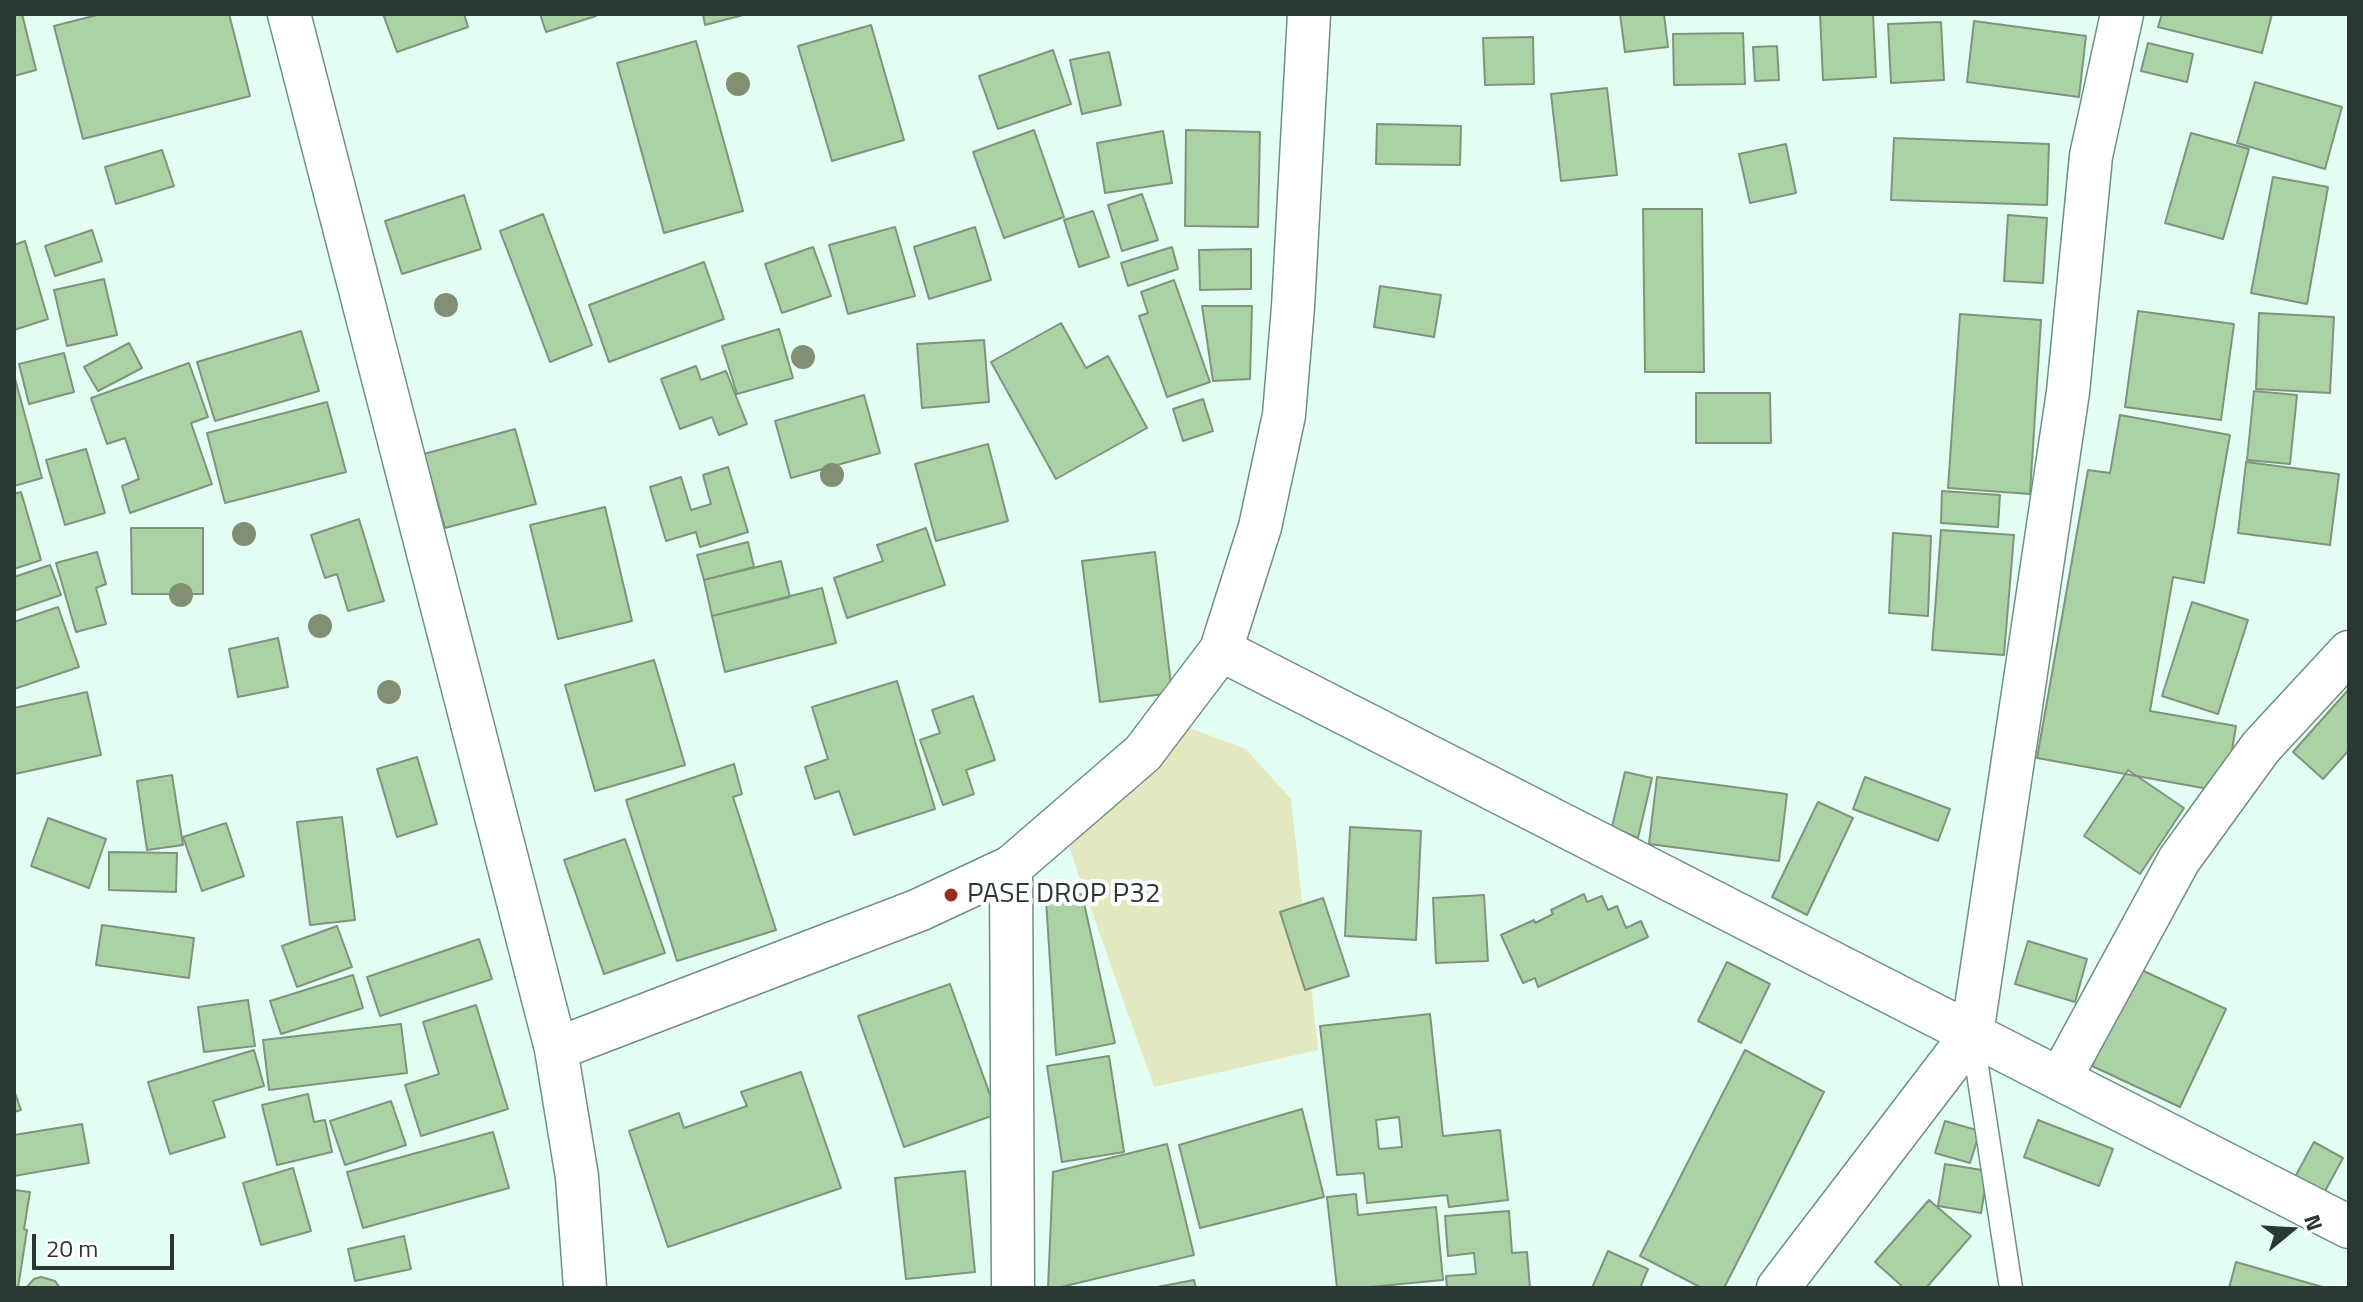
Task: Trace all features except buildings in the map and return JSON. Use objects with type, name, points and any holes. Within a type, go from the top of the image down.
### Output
[{"type":"street","points":[[289,14],[556,1049],[577,1177],[585,1288]]},
{"type":"street","points":[[556,1049],[919,910],[1011,867],[1143,753],[1221,650],[1260,527],[1284,415],[1309,14]]},
{"type":"street","points":[[1778,1288],[1972,1034],[2068,392],[2091,156],[2122,14]]},
{"type":"street","points":[[1221,650],[2349,1227]]},
{"type":"street","points":[[2060,1079],[2179,860],[2261,747],[2349,652]]},
{"type":"street","points":[[1011,867],[1013,1288]]},
{"type":"lane","points":[[1972,1034],[2011,1288]]},
{"type":"green space","points":[[1187,727],[1246,749],[1291,799],[1318,1050],[1154,1087],[1069,847]]},
{"type":"place","name":"PASE DROP P32","points":[[951,895]]}]
